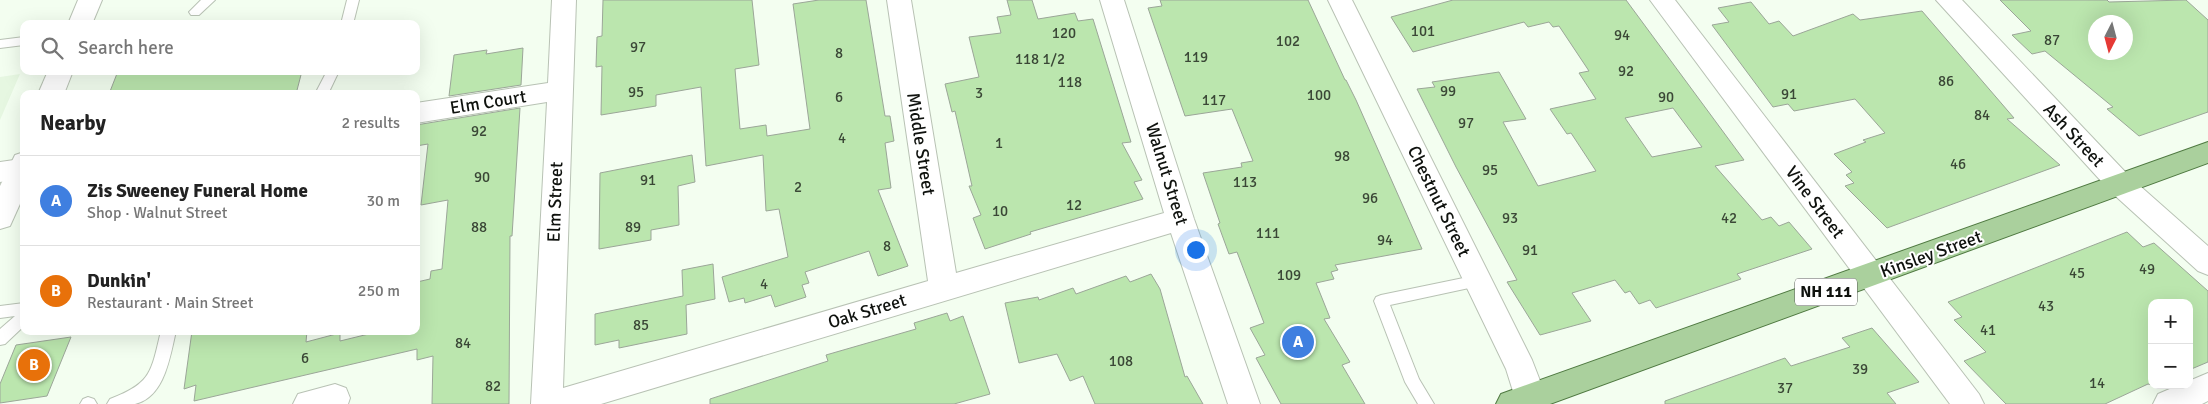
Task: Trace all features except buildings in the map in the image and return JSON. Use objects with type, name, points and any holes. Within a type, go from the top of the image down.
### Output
[{"type":"main road","name":"Kinsley Street","points":[[1525,402],[2208,152]]},
{"type":"street","points":[[82,20],[90,0]]},
{"type":"street","name":"Elm Street","points":[[547,404],[564,0]]},
{"type":"street","name":"Middle Street","points":[[899,0],[944,288]]},
{"type":"street","name":"Walnut Street","points":[[1112,0],[1180,219],[1244,404]]},
{"type":"street","name":"Chestnut Street","points":[[1340,0],[1521,369],[1525,402]]},
{"type":"street","name":"Vine Street","points":[[1662,0],[1968,404]]},
{"type":"street","name":"Ash Street","points":[[1948,0],[2121,185],[2208,263]]},
{"type":"street","points":[[54,90],[59,75]]},
{"type":"street","name":"Elm Court","points":[[420,112],[559,91]]},
{"type":"street","points":[[0,218],[18,166]]},
{"type":"street","name":"Oak Street","points":[[554,404],[1180,219]]},
{"type":"street","points":[[2168,404],[2208,387]]},
{"type":"lane","points":[[200,0],[195,12],[209,0]]},
{"type":"lane","points":[[348,20],[353,0]]},
{"type":"lane","points":[[0,44],[20,42]]},
{"type":"lane","points":[[323,90],[331,75]]},
{"type":"lane","points":[[1426,404],[1413,382],[1381,301],[1478,281]]},
{"type":"lane","points":[[0,312],[20,310]]},
{"type":"lane","points":[[0,339],[15,323],[20,321]]},
{"type":"lane","points":[[115,404],[138,396],[155,381],[168,335]]},
{"type":"shaded area","points":[[20,74],[0,120],[0,77]]},
{"type":"place","name":"Zis Sweeney Funeral Home","points":[[1298,342]]},
{"type":"place","name":"Dunkin'","points":[[34,365]]}]
